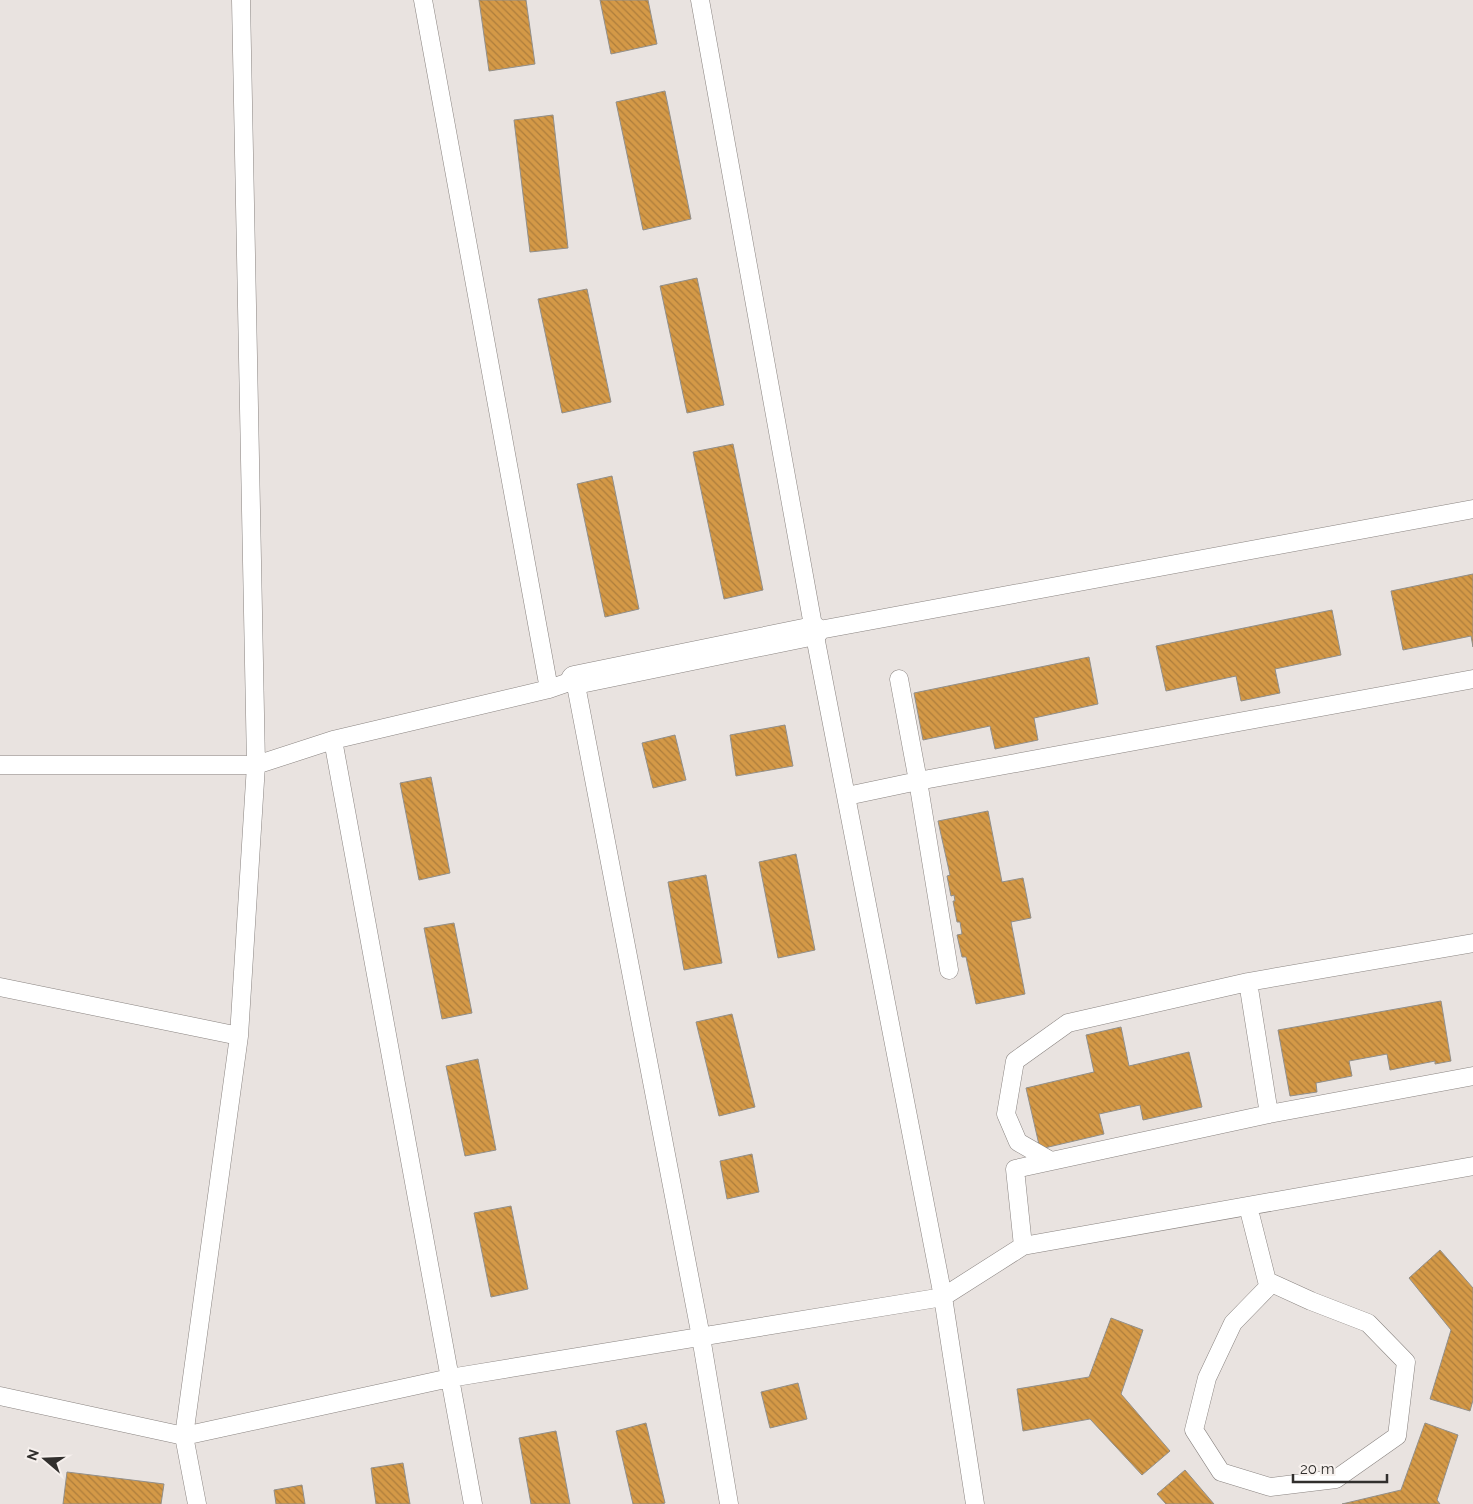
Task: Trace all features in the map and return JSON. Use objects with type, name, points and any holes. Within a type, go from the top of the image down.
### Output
[{"type":"street","points":[[575,680],[814,632]]},
{"type":"lane","points":[[197,1504],[184,1436],[239,1036],[256,765],[241,0]]},
{"type":"lane","points":[[423,0],[549,689]]},
{"type":"lane","points":[[700,0],[814,632],[943,1297],[975,1504]]},
{"type":"lane","points":[[814,632],[1473,509]]},
{"type":"lane","points":[[900,679],[949,970]]},
{"type":"lane","points":[[847,796],[918,781],[1473,679]]},
{"type":"lane","points":[[0,766],[256,765],[333,740],[549,689],[575,680],[701,1337],[729,1504]]},
{"type":"lane","points":[[333,740],[473,1504]]},
{"type":"lane","points":[[1051,1161],[1018,1142],[1006,1114],[1015,1061],[1068,1023],[1248,982],[1473,943]]},
{"type":"lane","points":[[1248,982],[1269,1114]]},
{"type":"lane","points":[[0,987],[239,1036]]},
{"type":"lane","points":[[1024,1246],[1015,1169],[1269,1114],[1473,1076]]},
{"type":"lane","points":[[0,1396],[184,1436],[450,1378],[943,1297],[1024,1246],[1473,1166]]},
{"type":"lane","points":[[1248,1206],[1267,1281],[1269,1286],[1233,1323],[1207,1378],[1194,1430],[1221,1472],[1270,1487],[1336,1479],[1397,1436],[1406,1362],[1368,1323],[1310,1301],[1267,1281]]},
{"type":"building","points":[[479,0],[526,0],[535,64],[489,71]]},
{"type":"building","points":[[600,0],[648,0],[657,44],[611,54]]},
{"type":"building","points":[[665,91],[691,219],[643,230],[616,102]]},
{"type":"building","points":[[553,115],[568,248],[530,252],[514,120]]},
{"type":"building","points":[[697,278],[724,405],[687,413],[660,286]]},
{"type":"building","points":[[587,289],[611,402],[562,413],[538,299]]},
{"type":"building","points":[[733,444],[763,590],[724,599],[693,452]]},
{"type":"building","points":[[612,476],[639,609],[605,617],[577,484]]},
{"type":"building","points":[[1473,574],[1473,647],[1471,636],[1403,650],[1391,591]]},
{"type":"building","points":[[1332,610],[1341,655],[1275,669],[1280,693],[1241,701],[1236,676],[1166,691],[1156,646]]},
{"type":"building","points":[[1089,657],[1098,704],[1034,718],[1038,740],[995,749],[990,726],[923,740],[914,693]]},
{"type":"building","points":[[785,725],[793,766],[736,776],[730,735]]},
{"type":"building","points":[[675,735],[686,780],[653,788],[642,743]]},
{"type":"building","points":[[431,777],[450,873],[419,880],[400,783]]},
{"type":"building","points":[[988,811],[1002,882],[1023,878],[1031,918],[1011,922],[1025,994],[976,1004],[966,957],[962,957],[957,935],[962,934],[960,922],[957,922],[953,901],[955,901],[954,895],[951,896],[947,876],[950,875],[938,821]]},
{"type":"building","points":[[796,854],[815,950],[778,958],[759,862]]},
{"type":"building","points":[[706,875],[722,963],[684,970],[668,882]]},
{"type":"building","points":[[454,923],[472,1013],[442,1019],[424,928]]},
{"type":"building","points":[[1441,1001],[1451,1061],[1435,1064],[1435,1061],[1390,1070],[1387,1054],[1349,1061],[1352,1076],[1316,1083],[1317,1092],[1290,1096],[1278,1030]]},
{"type":"building","points":[[732,1014],[755,1107],[719,1116],[696,1022]]},
{"type":"building","points":[[1121,1027],[1129,1066],[1189,1052],[1202,1107],[1143,1120],[1140,1105],[1099,1114],[1104,1134],[1040,1149],[1026,1088],[1094,1072],[1086,1035]]},
{"type":"building","points":[[478,1059],[496,1150],[465,1156],[446,1066]]},
{"type":"building","points":[[752,1154],[759,1192],[727,1199],[720,1161]]},
{"type":"building","points":[[511,1206],[528,1289],[491,1297],[474,1213]]},
{"type":"building","points":[[1440,1250],[1473,1288],[1473,1400],[1470,1411],[1430,1399],[1451,1330],[1409,1278]]},
{"type":"building","points":[[1111,1318],[1143,1330],[1121,1394],[1170,1451],[1142,1475],[1090,1419],[1023,1431],[1017,1389],[1089,1377]]},
{"type":"building","points":[[798,1383],[807,1419],[770,1428],[761,1392]]},
{"type":"building","points":[[646,1423],[665,1503],[662,1504],[633,1504],[616,1431]]},
{"type":"building","points":[[1425,1423],[1458,1435],[1437,1500],[1440,1504],[1342,1504],[1401,1490]]},
{"type":"building","points":[[556,1431],[570,1504],[531,1504],[519,1438]]},
{"type":"building","points":[[403,1463],[410,1504],[376,1504],[371,1468]]},
{"type":"building","points":[[1185,1470],[1214,1504],[1166,1504],[1157,1494]]},
{"type":"building","points":[[67,1472],[164,1484],[161,1504],[63,1504]]},
{"type":"building","points":[[302,1485],[305,1504],[276,1504],[274,1490]]}]
